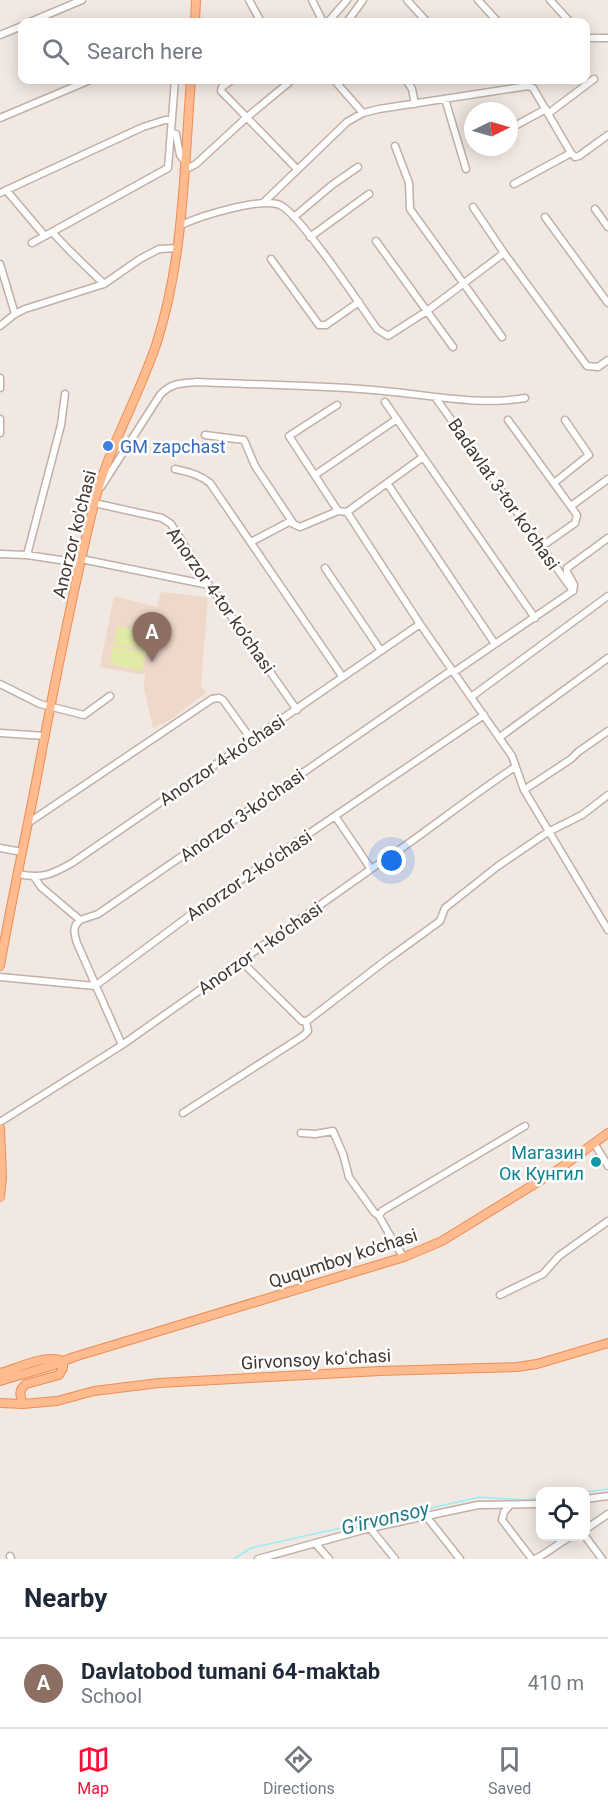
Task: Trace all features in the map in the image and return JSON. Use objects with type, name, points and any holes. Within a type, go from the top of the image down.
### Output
[{"type":"main road","points":[[195,18],[196,0]]},
{"type":"main road","name":"Anorzor ko'chasi","points":[[0,966],[94,503],[107,462],[157,342],[168,299],[182,225],[191,84]]},
{"type":"main road","points":[[0,1128],[2,1177],[0,1197]]},
{"type":"main road","name":"Ququmboy ko'chasi","points":[[63,1361],[404,1257],[442,1241],[559,1169],[608,1132]]},
{"type":"main road","name":"Girvonsoy koʻchasi","points":[[0,1402],[23,1404],[57,1401],[94,1391],[159,1383],[380,1371],[517,1367],[537,1364],[608,1343]]},
{"type":"main road","points":[[0,1370],[16,1369],[46,1359],[55,1358],[63,1361]]},
{"type":"main road","points":[[0,1381],[63,1361]]},
{"type":"main road","points":[[23,1404],[20,1396],[21,1388],[26,1384],[59,1375],[63,1368],[63,1361]]},
{"type":"street","points":[[39,18],[82,0]]},
{"type":"street","points":[[249,0],[259,18]]},
{"type":"street","points":[[312,0],[321,18]]},
{"type":"street","points":[[331,18],[346,0]]},
{"type":"street","points":[[350,18],[363,0]]},
{"type":"street","points":[[407,0],[423,18]]},
{"type":"street","points":[[478,0],[494,18]]},
{"type":"street","points":[[550,0],[566,18]]},
{"type":"street","points":[[0,35],[18,28]]},
{"type":"street","points":[[590,38],[608,38]]},
{"type":"street","points":[[590,82],[594,79]]},
{"type":"street","points":[[0,118],[81,84]]},
{"type":"street","points":[[32,243],[165,172],[169,165],[175,84]]},
{"type":"street","points":[[226,84],[221,91],[297,169]]},
{"type":"street","points":[[172,133],[176,135],[184,166],[196,164],[287,84]]},
{"type":"street","points":[[338,84],[363,113]]},
{"type":"street","points":[[409,84],[415,104]]},
{"type":"street","points":[[518,125],[547,111],[587,84]]},
{"type":"street","points":[[263,203],[347,122],[363,113],[528,86],[534,88],[575,157],[608,135]]},
{"type":"street","points":[[445,99],[466,169]]},
{"type":"street","points":[[45,236],[3,192],[143,127],[172,120]]},
{"type":"street","points":[[395,146],[409,183],[410,208],[502,337]]},
{"type":"street","points":[[514,184],[571,153]]},
{"type":"street","points":[[294,217],[332,184],[357,167]]},
{"type":"street","points":[[310,237],[369,194]]},
{"type":"street","points":[[182,225],[218,212],[263,203],[281,206],[294,217],[310,237],[377,329],[388,336],[427,311],[504,253]]},
{"type":"street","points":[[473,207],[587,366],[598,367],[608,360]]},
{"type":"street","points":[[595,209],[608,227]]},
{"type":"street","points":[[545,217],[608,303]]},
{"type":"street","points":[[52,232],[69,252],[104,284]]},
{"type":"street","points":[[376,241],[453,347]]},
{"type":"street","points":[[0,326],[15,314],[104,284],[159,249],[178,248]]},
{"type":"street","points":[[271,259],[319,325],[326,325],[359,302]]},
{"type":"street","points":[[0,264],[15,314]]},
{"type":"street","points":[[0,378],[0,388]]},
{"type":"street","points":[[97,492],[160,395],[168,387],[177,384],[197,382],[384,391],[435,397],[506,400],[525,398]]},
{"type":"street","points":[[27,555],[61,425],[65,394]]},
{"type":"street","name":"Badavlat 3-tor koʼchasi","points":[[435,397],[475,457],[573,591]]},
{"type":"street","points":[[385,402],[535,618]]},
{"type":"street","points":[[337,405],[289,436],[338,511]]},
{"type":"street","points":[[0,418],[0,433]]},
{"type":"street","points":[[315,475],[397,418]]},
{"type":"street","points":[[508,420],[577,515],[575,523],[542,547]]},
{"type":"street","points":[[554,483],[589,455],[565,420]]},
{"type":"street","points":[[206,435],[244,440],[255,466],[293,523],[300,527],[338,511],[347,512],[423,457]]},
{"type":"street","points":[[175,469],[193,473],[210,483],[342,676]]},
{"type":"street","points":[[571,506],[608,479]]},
{"type":"street","points":[[387,483],[495,644]]},
{"type":"street","name":"Anorzor 4-tor koʼchasi","points":[[94,503],[162,519],[171,524],[209,585],[297,710]]},
{"type":"street","points":[[347,512],[420,624],[512,756],[524,790],[608,930]]},
{"type":"street","points":[[251,543],[289,522],[293,523]]},
{"type":"street","points":[[573,591],[574,585],[567,568],[608,538]]},
{"type":"street","points":[[0,554],[81,561],[209,585]]},
{"type":"street","points":[[325,568],[381,651]]},
{"type":"street","name":"Аnorzor 3-koʼchasi","points":[[80,920],[98,914],[449,672],[454,672],[573,591]]},
{"type":"street","points":[[471,697],[608,596]]},
{"type":"street","name":"Аnorzor 4-koʼchasi","points":[[18,874],[34,877],[46,876],[72,863],[420,624]]},
{"type":"street","points":[[500,737],[608,658]]},
{"type":"street","points":[[0,684],[40,704],[84,715],[110,696]]},
{"type":"street","points":[[28,823],[212,699],[223,700],[251,739]]},
{"type":"street","name":"Аnorzor 2-koʼchasi","points":[[95,986],[205,904],[484,715]]},
{"type":"street","points":[[524,790],[608,731]]},
{"type":"street","points":[[0,732],[45,736]]},
{"type":"street","name":"Аnorzor 1-koʼchasi","points":[[0,1122],[122,1045],[401,850],[471,796],[515,767]]},
{"type":"street","points":[[306,1022],[440,921],[445,908],[498,866],[548,832],[582,815],[608,795]]},
{"type":"street","points":[[335,816],[371,869]]},
{"type":"street","points":[[0,848],[22,852]]},
{"type":"street","points":[[34,877],[41,887],[80,920],[75,924],[73,931],[81,956],[122,1045]]},
{"type":"street","points":[[242,962],[280,1001],[306,1022]]},
{"type":"street","points":[[0,977],[95,986]]},
{"type":"street","points":[[183,1113],[303,1036],[308,1031],[306,1022]]},
{"type":"street","points":[[379,1216],[388,1206],[525,1126]]},
{"type":"street","points":[[301,1133],[315,1134],[333,1131],[350,1177],[379,1216],[404,1257]]},
{"type":"street","points":[[594,1143],[608,1166]]},
{"type":"street","points":[[500,1295],[543,1274],[559,1256],[608,1221]]},
{"type":"street","points":[[590,1498],[608,1496]]},
{"type":"street","points":[[262,1558],[370,1528],[478,1505],[536,1504]]},
{"type":"street","points":[[510,1505],[504,1512],[502,1520],[533,1559],[550,1552],[562,1541]]},
{"type":"street","points":[[590,1526],[608,1514]]},
{"type":"street","points":[[426,1516],[460,1559]]},
{"type":"street","points":[[370,1528],[395,1559]]},
{"type":"street","points":[[589,1541],[602,1559]]},
{"type":"street","points":[[315,1543],[329,1559]]},
{"type":"shaded area","points":[[161,592],[208,597],[201,685],[206,693],[170,720],[153,728],[144,688],[145,675],[100,667],[114,596],[157,607]]},
{"type":"green space","points":[[117,626],[150,633],[147,651],[114,644]]},
{"type":"green space","points":[[113,646],[146,653],[142,671],[110,664]]},
{"type":"waterway","name":"G‘irvonsoy","points":[[590,1491],[608,1489]]},
{"type":"waterway","name":"G‘irvonsoy","points":[[234,1559],[251,1548],[480,1497],[536,1499]]},
{"type":"place","name":"GM zapchast","points":[[108,446]]},
{"type":"place","name":"Davlatobod tumani 64-maktab","points":[[152,662]]},
{"type":"place","name":"Магазин Ок Кунгил","points":[[596,1162]]}]
